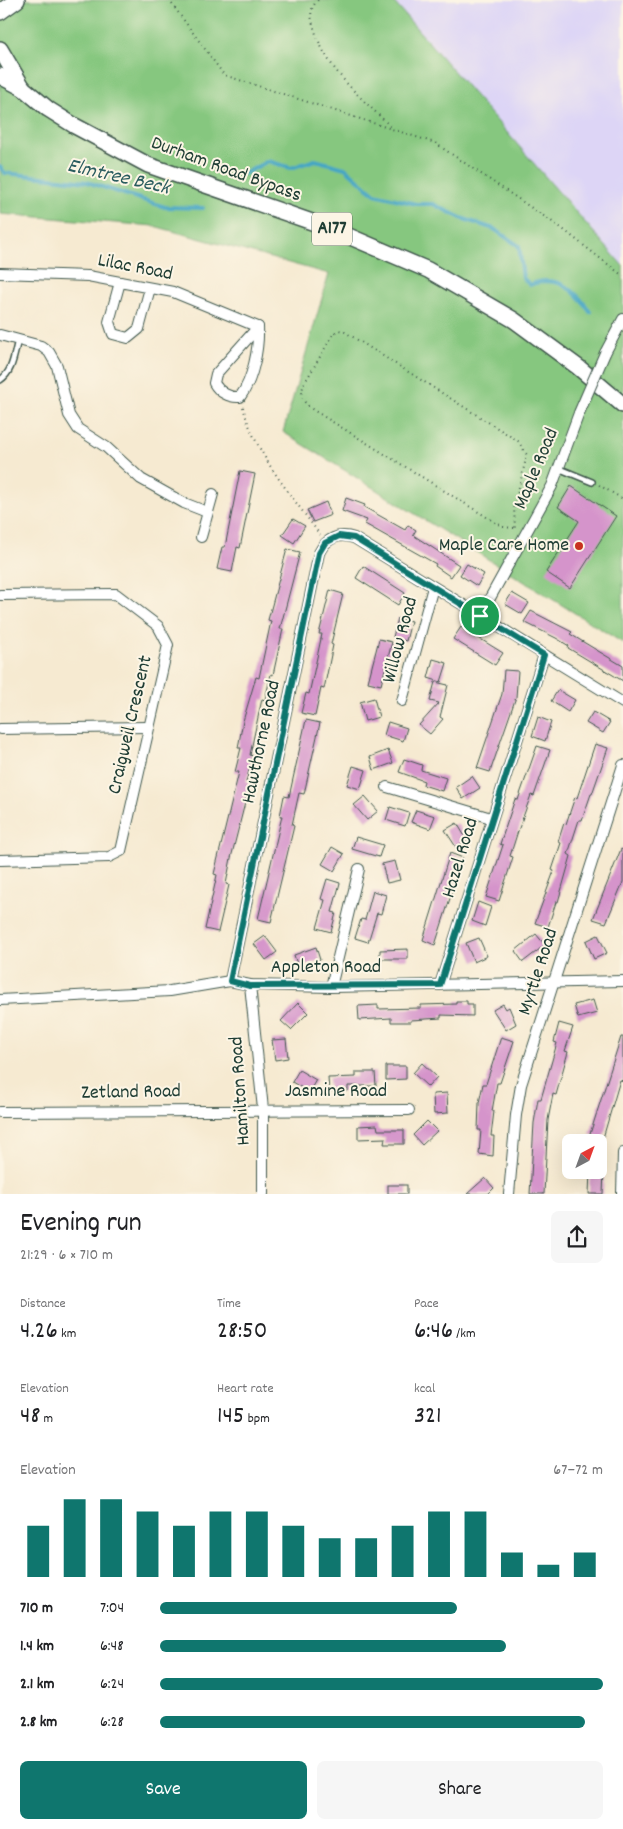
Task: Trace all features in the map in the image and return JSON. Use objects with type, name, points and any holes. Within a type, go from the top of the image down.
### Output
[{"type":"main road","points":[[0,12],[17,0]]},
{"type":"main road","name":"Durham Road Bypass","points":[[0,49],[23,88]]},
{"type":"main road","name":"Durham Road Bypass","points":[[0,76],[23,88],[48,109],[108,146],[148,165],[332,229],[428,270],[472,294],[530,331],[578,367],[623,405]]},
{"type":"street","name":"Lilac Road","points":[[0,272],[88,276],[173,292],[258,327]]},
{"type":"street","points":[[120,282],[109,322],[113,334],[128,338],[139,329],[150,288]]},
{"type":"street","name":"Maple Road","points":[[480,616],[552,486],[579,413],[605,353],[623,319]]},
{"type":"street","points":[[258,327],[258,339],[247,389],[240,397],[233,398],[218,389],[214,382],[216,374],[258,327]]},
{"type":"street","points":[[0,335],[41,346],[54,358],[69,415],[78,429],[106,447],[141,479],[184,503],[207,512]]},
{"type":"street","points":[[201,537],[213,494]]},
{"type":"street","points":[[325,543],[339,536],[354,538],[623,703]]},
{"type":"street","name":"Hawthorne Road","points":[[230,981],[319,553],[325,543]]},
{"type":"street","name":"Willow Road","points":[[402,701],[433,587]]},
{"type":"street","name":"Craigweil Crescent","points":[[0,595],[116,594],[158,626],[168,644],[121,851],[109,857],[0,860]]},
{"type":"street","name":"Hazel Road","points":[[440,985],[491,818],[544,655]]},
{"type":"street","points":[[0,729],[148,727]]},
{"type":"street","name":"Myrtle Road","points":[[509,1194],[516,1115],[521,1085],[623,765]]},
{"type":"street","points":[[387,787],[491,818]]},
{"type":"street","points":[[332,987],[359,869]]},
{"type":"street","name":"Appleton Road","points":[[0,1000],[170,991],[230,981],[250,986],[332,987],[623,981]]},
{"type":"street","name":"Hamilton Road","points":[[250,986],[263,1109],[263,1194]]},
{"type":"street","name":"Jasmine Road","points":[[263,1109],[409,1110]]},
{"type":"street","name":"Zetland Road","points":[[0,1112],[263,1109]]},
{"type":"street","points":[[622,1194],[623,1154]]},
{"type":"lane","points":[[0,380],[5,377],[11,368],[18,340]]},
{"type":"lane","points":[[558,468],[592,482]]},
{"type":"path","points":[[169,0],[224,75],[435,143],[560,227],[623,276]]},
{"type":"path","points":[[318,0],[312,7],[310,16],[322,51],[338,73],[392,128]]},
{"type":"path","points":[[514,528],[514,507],[527,455],[518,441],[345,332],[339,330],[334,333],[304,384],[301,393],[303,401],[310,408],[503,527],[514,528],[526,536]]},
{"type":"path","points":[[240,397],[248,427],[259,450],[325,543]]},
{"type":"path","points":[[592,482],[623,499]]},
{"type":"shaded area","points":[[320,0],[623,0],[623,280]]},
{"type":"green space","points":[[0,0],[392,0],[623,266],[623,643],[283,432],[329,274],[154,226],[0,214]]},
{"type":"building","points":[[240,471],[255,474],[240,548],[237,547],[232,572],[217,569],[222,547],[225,547]]},
{"type":"building","name":"Maple Care Home","points":[[571,486],[616,516],[570,588],[546,572],[579,521],[558,507]]},
{"type":"building","points":[[346,498],[365,505],[364,507],[405,530],[408,525],[416,530],[413,535],[459,565],[451,577],[435,566],[436,564],[365,524],[367,520],[342,511]]},
{"type":"building","points":[[326,502],[331,515],[313,522],[307,510]]},
{"type":"building","points":[[293,519],[305,526],[294,543],[282,535]]},
{"type":"building","points":[[287,549],[300,552],[280,629],[283,629],[273,675],[271,674],[265,700],[262,699],[255,731],[250,755],[253,756],[246,782],[250,783],[231,858],[226,884],[229,885],[218,932],[205,929],[217,875],[214,874],[239,772],[235,772],[241,748],[238,748],[243,721],[256,677],[259,678],[271,621],[268,620]]},
{"type":"building","points":[[467,564],[484,574],[477,586],[460,575]]},
{"type":"building","points":[[363,566],[405,593],[398,605],[356,578]]},
{"type":"building","points":[[330,590],[343,594],[331,644],[333,645],[324,689],[321,688],[315,716],[301,713],[306,693],[309,694],[322,634],[319,634]]},
{"type":"building","points":[[512,593],[529,603],[522,614],[505,604]]},
{"type":"building","points":[[531,611],[572,632],[570,634],[623,666],[623,681],[568,648],[569,646],[556,638],[524,622]]},
{"type":"building","points":[[398,618],[411,621],[406,641],[393,637]]},
{"type":"building","points":[[461,627],[503,653],[495,665],[453,639]]},
{"type":"building","points":[[379,639],[392,642],[381,685],[368,682]]},
{"type":"building","points":[[433,659],[447,663],[441,682],[428,678]]},
{"type":"building","points":[[504,670],[518,671],[516,697],[490,772],[477,768],[502,694]]},
{"type":"building","points":[[435,682],[448,685],[440,717],[443,719],[430,734],[419,725],[439,703],[430,701]]},
{"type":"building","points":[[558,690],[575,700],[568,712],[551,701]]},
{"type":"building","points":[[374,698],[379,717],[365,721],[360,702]]},
{"type":"building","points":[[593,712],[610,722],[603,733],[586,723]]},
{"type":"building","points":[[538,717],[551,722],[545,741],[532,736]]},
{"type":"building","points":[[306,720],[320,723],[304,794],[299,793],[292,825],[294,826],[271,922],[258,919],[282,816],[280,816],[284,796],[289,797]]},
{"type":"building","points":[[388,722],[407,728],[403,741],[384,735]]},
{"type":"building","points":[[595,744],[608,748],[582,820],[579,820],[568,854],[571,856],[558,902],[556,902],[548,927],[535,923],[554,871],[552,870],[561,843],[558,842],[564,823],[566,824],[575,797],[577,798]]},
{"type":"building","points":[[537,746],[550,750],[534,796],[531,795],[518,831],[510,856],[513,857],[499,901],[486,897],[503,845],[500,844],[515,799],[518,800]]},
{"type":"building","points":[[388,750],[393,763],[374,770],[370,757]]},
{"type":"building","points":[[404,759],[422,765],[421,770],[446,778],[442,791],[423,785],[424,781],[399,772]]},
{"type":"building","points":[[353,766],[366,770],[360,789],[347,785]]},
{"type":"building","points":[[472,776],[480,788],[463,799],[456,787]]},
{"type":"building","points":[[365,796],[378,811],[367,820],[354,805]]},
{"type":"building","points":[[390,807],[409,813],[405,826],[386,820]]},
{"type":"building","points":[[416,810],[435,816],[430,829],[411,822]]},
{"type":"building","points":[[457,823],[467,840],[456,847],[445,830]]},
{"type":"building","points":[[356,837],[383,845],[379,857],[352,849]]},
{"type":"building","points":[[332,847],[344,854],[334,871],[322,864]]},
{"type":"building","points":[[621,849],[623,850],[623,882],[606,923],[593,919]]},
{"type":"building","points":[[450,853],[463,858],[435,945],[423,940]]},
{"type":"building","points":[[395,861],[400,880],[387,883],[382,864]]},
{"type":"building","points":[[327,879],[340,883],[332,912],[336,913],[331,932],[317,928],[325,900],[321,899]]},
{"type":"building","points":[[373,891],[386,895],[381,914],[377,913],[368,942],[355,938],[361,919],[365,920]]},
{"type":"building","points":[[478,902],[491,907],[485,926],[472,921]]},
{"type":"building","points":[[536,934],[545,945],[523,962],[515,951]]},
{"type":"building","points":[[598,935],[607,953],[594,959],[586,941]]},
{"type":"building","points":[[265,936],[277,952],[266,960],[254,944]]},
{"type":"building","points":[[479,938],[487,956],[474,962],[466,943]]},
{"type":"building","points":[[316,947],[320,960],[298,967],[294,955]]},
{"type":"building","points":[[408,949],[408,959],[380,959],[380,950]]},
{"type":"building","points":[[593,1000],[597,1013],[578,1018],[574,1005]]},
{"type":"building","points":[[456,1001],[467,1001],[467,1004],[473,1004],[473,1016],[441,1015],[441,1018],[411,1020],[411,1022],[391,1022],[391,1018],[359,1020],[358,1006],[378,1005],[378,1009],[421,1008],[421,1005],[456,1004]]},
{"type":"building","points":[[298,1003],[308,1013],[291,1030],[281,1021]]},
{"type":"building","points":[[503,1004],[506,1009],[509,1007],[516,1024],[506,1030],[493,1010]]},
{"type":"building","points":[[559,1023],[573,1027],[565,1051],[568,1052],[556,1095],[553,1094],[548,1120],[544,1194],[530,1194],[534,1123],[538,1099],[541,1099],[557,1043],[554,1042]]},
{"type":"building","points":[[501,1037],[514,1041],[500,1083],[497,1083],[492,1111],[494,1111],[491,1136],[494,1136],[493,1156],[479,1154],[481,1130],[478,1130],[479,1103],[483,1084],[486,1084]]},
{"type":"building","points":[[621,1037],[623,1037],[623,1081],[620,1080],[604,1134],[590,1134]]},
{"type":"building","points":[[286,1039],[288,1058],[275,1060],[272,1040]]},
{"type":"building","points":[[422,1063],[437,1077],[428,1087],[413,1073]]},
{"type":"building","points":[[386,1066],[406,1066],[406,1079],[386,1080]]},
{"type":"building","points":[[299,1070],[316,1080],[309,1092],[292,1082]]},
{"type":"building","points":[[356,1072],[375,1072],[376,1086],[348,1086],[348,1091],[329,1091],[328,1078],[356,1077]]},
{"type":"building","points":[[447,1093],[448,1113],[434,1114],[433,1094]]},
{"type":"building","points":[[427,1121],[437,1131],[422,1145],[413,1135]]},
{"type":"building","points":[[377,1125],[378,1130],[404,1130],[404,1144],[384,1144],[385,1138],[358,1139],[358,1126]]},
{"type":"building","points":[[485,1178],[494,1188],[488,1194],[467,1194]]},
{"type":"building","points":[[590,1179],[604,1179],[603,1194],[589,1194]]},
{"type":"building","points":[[388,1185],[407,1185],[407,1194],[388,1194]]},
{"type":"waterway","name":"Elmtree Beck","points":[[244,174],[268,161],[291,168],[315,160],[345,168],[375,194],[416,204],[433,204],[461,218],[494,229],[519,246],[523,278],[530,285],[540,282],[557,282],[579,297],[590,312]]},
{"type":"waterway","name":"Elmtree Beck","points":[[0,167],[5,173],[87,182],[165,207],[203,208]]},
{"type":"place","name":"Maple Care Home","points":[[579,546]]},
{"type":"route","points":[[339,536],[354,538],[480,616],[544,655],[491,818],[440,985],[250,986],[230,981],[319,553],[325,543],[339,536]]}]
